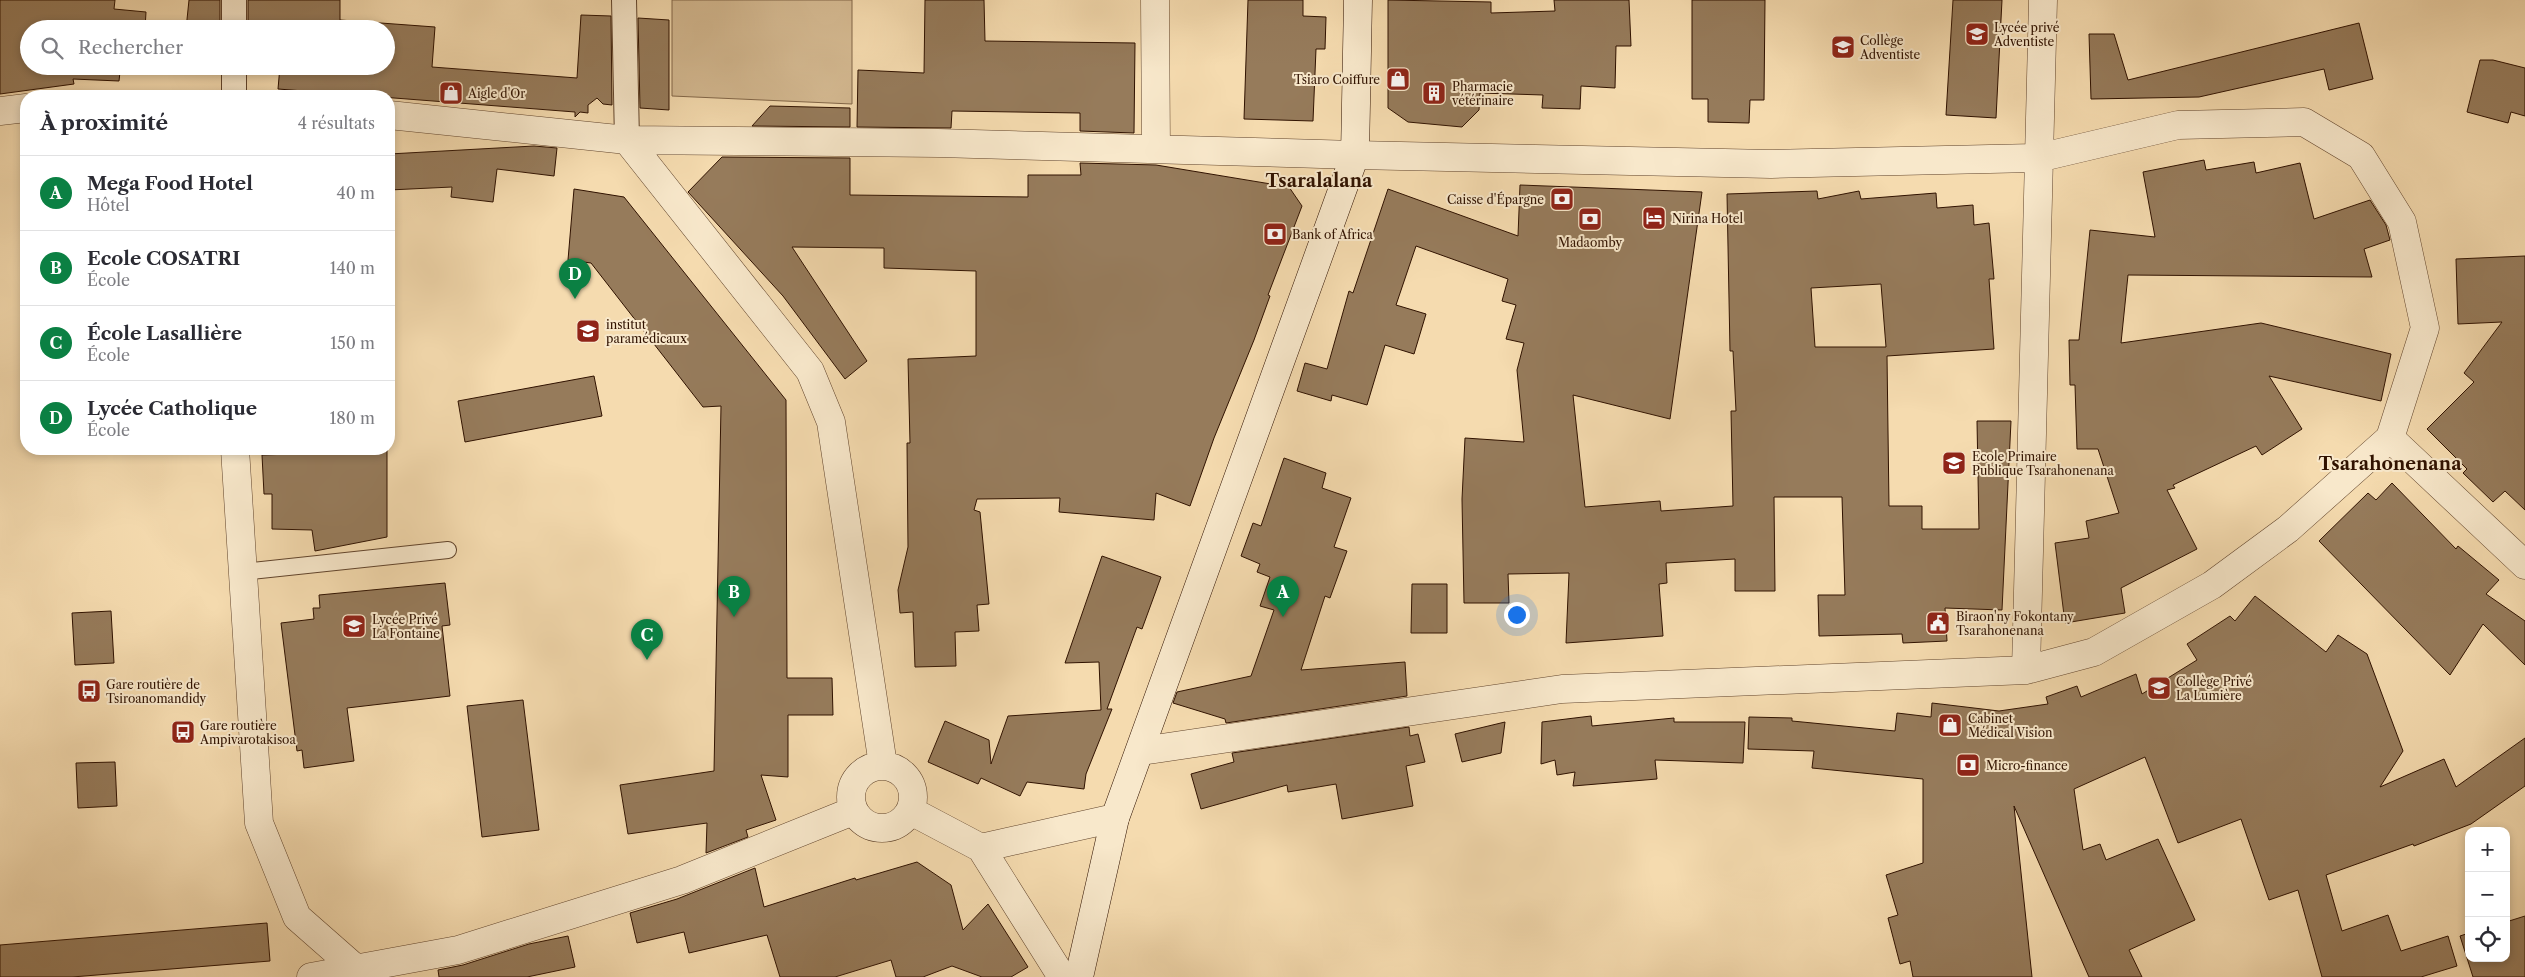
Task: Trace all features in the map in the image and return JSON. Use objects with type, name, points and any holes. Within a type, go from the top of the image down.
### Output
[{"type":"street","points":[[234,0],[234,20]]},
{"type":"street","points":[[624,0],[627,140],[810,371],[831,422],[883,765]]},
{"type":"street","points":[[1155,0],[1156,149]]},
{"type":"street","points":[[1079,977],[1115,818],[1141,751],[1355,155],[1358,0]]},
{"type":"street","points":[[2026,670],[2043,0]]},
{"type":"street","points":[[234,75],[234,90]]},
{"type":"street","points":[[0,111],[20,109]]},
{"type":"street","points":[[395,116],[627,140],[938,143],[1771,164],[2038,158],[2178,125],[2304,122],[2361,156],[2402,222],[2425,328],[2390,438],[2288,529],[2212,585],[2094,652],[2026,670],[1562,689],[1141,751]]},
{"type":"street","points":[[2390,438],[2525,565]]},
{"type":"street","points":[[234,455],[259,823],[297,917],[355,968]]},
{"type":"street","points":[[883,765],[903,772],[913,791],[911,811],[893,827],[870,827],[852,811],[850,790],[862,771],[883,765]]},
{"type":"street","points":[[311,977],[458,950],[682,880],[852,811]]},
{"type":"street","points":[[911,811],[981,848],[1062,977]]},
{"type":"street","points":[[981,848],[1115,818]]},
{"type":"lane","points":[[242,572],[448,550]]},
{"type":"shaded area","points":[[672,0],[852,0],[852,104],[672,96]]},
{"type":"building","points":[[0,0],[115,0],[114,9],[146,12],[146,20],[20,20],[20,75],[120,75],[119,81],[73,79],[74,84],[0,94]]},
{"type":"building","points":[[189,0],[220,0],[220,20],[187,20]]},
{"type":"building","points":[[248,0],[340,0],[340,20],[248,20]]},
{"type":"building","points":[[925,0],[984,0],[985,41],[1135,43],[1134,133],[1080,131],[1080,113],[952,111],[951,128],[857,127],[858,70],[924,73]]},
{"type":"building","points":[[1248,0],[1303,0],[1303,16],[1326,17],[1325,49],[1316,49],[1313,121],[1244,119]]},
{"type":"building","points":[[1388,0],[1491,2],[1491,13],[1555,11],[1554,0],[1629,0],[1631,46],[1616,46],[1615,88],[1581,86],[1580,109],[1542,108],[1543,95],[1480,93],[1479,110],[1462,127],[1408,122],[1388,108]]},
{"type":"building","points":[[1692,0],[1765,0],[1764,100],[1750,100],[1749,123],[1708,122],[1708,99],[1692,99]]},
{"type":"building","points":[[1953,0],[2002,0],[1996,118],[1946,115]]},
{"type":"building","points":[[581,15],[611,16],[612,105],[603,104],[597,98],[588,105],[588,113],[580,112],[575,117],[575,112],[395,98],[395,90],[278,89],[279,75],[395,75],[395,24],[435,27],[432,67],[577,78]]},
{"type":"building","points":[[638,18],[669,20],[669,110],[640,108]]},
{"type":"building","points":[[2359,23],[2373,79],[2329,90],[2324,69],[2199,97],[2091,99],[2089,34],[2114,34],[2128,80]]},
{"type":"building","points":[[2480,60],[2493,60],[2525,68],[2525,116],[2511,112],[2508,123],[2467,112]]},
{"type":"building","points":[[770,106],[850,108],[850,127],[752,126]]},
{"type":"building","points":[[534,146],[557,148],[554,176],[497,169],[493,202],[451,197],[452,187],[395,190],[395,154]]},
{"type":"building","points":[[722,157],[850,158],[850,195],[1028,197],[1028,175],[1081,175],[1080,163],[1156,165],[1289,187],[1302,206],[1268,295],[1270,296],[1254,340],[1214,438],[1190,506],[1156,493],[1154,520],[1059,512],[1060,498],[977,499],[974,510],[980,512],[989,604],[977,605],[979,631],[955,632],[956,666],[915,667],[913,612],[900,613],[898,590],[908,547],[907,443],[910,443],[908,359],[976,356],[976,271],[884,268],[884,248],[792,247],[867,361],[845,379],[783,296],[688,192]]},
{"type":"building","points":[[2204,160],[2206,170],[2254,162],[2256,173],[2300,163],[2314,219],[2370,200],[2386,225],[2390,240],[2364,249],[2372,277],[2128,275],[2121,343],[2261,323],[2391,354],[2381,401],[2269,376],[2302,429],[2262,455],[2256,446],[2173,485],[2175,488],[2167,490],[2197,549],[2121,588],[2125,613],[2065,623],[2055,543],[2089,538],[2086,521],[2119,513],[2098,449],[2077,449],[2075,385],[2070,385],[2069,340],[2079,340],[2090,230],[2155,237],[2143,172]]},
{"type":"building","points":[[1520,185],[1702,192],[1670,419],[1573,395],[1585,507],[1660,501],[1661,511],[1733,506],[1731,411],[1736,411],[1733,351],[1730,351],[1727,194],[1817,191],[1818,199],[1859,191],[1861,199],[1936,193],[1937,208],[1973,205],[1974,225],[1989,223],[1994,279],[1989,279],[1994,349],[1887,356],[1889,506],[1922,506],[1922,529],[1979,529],[1977,421],[2011,421],[2002,610],[1945,608],[1947,641],[1903,643],[1902,634],[1819,636],[1818,595],[1845,595],[1842,497],[1774,497],[1775,591],[1735,591],[1735,559],[1666,563],[1667,583],[1659,584],[1663,636],[1566,643],[1569,573],[1508,574],[1509,603],[1464,603],[1462,499],[1465,438],[1524,442],[1517,370],[1524,343],[1506,339],[1516,305],[1502,301],[1508,279],[1416,246],[1396,305],[1426,314],[1414,354],[1385,345],[1367,405],[1332,395],[1331,401],[1297,391],[1305,363],[1327,369],[1349,291],[1353,293],[1388,189],[1518,236]],"holes":[[[1881,284],[1886,347],[1815,347],[1811,288]]]},
{"type":"building","points":[[574,189],[624,197],[786,400],[787,678],[832,678],[833,715],[788,715],[788,777],[761,775],[776,820],[746,830],[748,837],[706,853],[707,823],[628,834],[620,785],[714,771],[721,406],[703,407],[591,263],[568,260]]},
{"type":"building","points":[[2525,256],[2525,510],[2505,491],[2493,502],[2463,473],[2467,469],[2427,429],[2474,382],[2464,373],[2502,322],[2458,324],[2456,259]]},
{"type":"building","points":[[594,376],[602,416],[465,442],[458,401]]},
{"type":"building","points":[[262,455],[387,455],[387,537],[315,551],[312,530],[272,529],[272,494],[264,494]]},
{"type":"building","points":[[1284,458],[1326,473],[1322,488],[1351,498],[1334,547],[1347,551],[1330,598],[1325,596],[1301,670],[1405,662],[1407,696],[1226,723],[1225,719],[1173,703],[1177,692],[1251,676],[1274,610],[1260,606],[1270,577],[1257,572],[1260,564],[1241,556],[1253,523],[1261,526]]},
{"type":"building","points":[[2392,483],[2456,549],[2458,546],[2499,580],[2486,594],[2525,621],[2525,665],[2483,624],[2450,675],[2319,541],[2368,493],[2376,500]]},
{"type":"building","points":[[1102,556],[1161,577],[1142,629],[1137,627],[1107,709],[1112,709],[1086,774],[1084,789],[1027,782],[1020,796],[981,778],[978,784],[928,762],[945,721],[989,740],[991,764],[1008,716],[1101,710],[1099,662],[1065,663]]},
{"type":"building","points":[[445,583],[450,625],[442,626],[450,696],[347,708],[354,761],[304,768],[302,750],[297,751],[281,623],[314,619],[313,608],[320,608],[319,595]]},
{"type":"building","points":[[1412,584],[1447,584],[1447,633],[1411,633]]},
{"type":"building","points":[[2255,596],[2326,652],[2338,635],[2367,654],[2403,751],[2380,787],[2444,759],[2456,787],[2525,738],[2525,786],[2471,824],[2414,846],[2413,844],[2326,875],[2342,931],[2388,915],[2401,951],[2448,936],[2457,966],[2421,977],[2322,977],[2298,890],[2269,900],[2241,819],[2178,843],[2145,757],[2074,789],[2083,850],[2100,844],[2106,860],[2158,839],[2195,920],[2129,950],[2142,977],[2089,977],[2014,806],[2032,977],[1913,977],[1910,961],[1900,964],[1888,918],[1898,915],[1886,875],[1923,863],[1923,779],[1812,768],[1814,751],[1748,749],[1749,717],[1792,718],[1792,721],[1895,731],[1897,713],[1931,717],[1932,703],[1999,711],[2048,704],[2046,697],[2077,686],[2081,697],[2136,674],[2142,694],[2197,660],[2187,644],[2230,616],[2235,621]]},
{"type":"building","points":[[111,611],[114,663],[75,665],[72,613]]},
{"type":"building","points":[[523,700],[539,830],[482,837],[467,706]]},
{"type":"building","points":[[1591,716],[1592,726],[1674,718],[1674,722],[1745,722],[1743,763],[1655,760],[1657,779],[1573,786],[1575,772],[1557,775],[1555,760],[1541,764],[1542,722]]},
{"type":"building","points":[[1505,722],[1501,753],[1462,762],[1455,734]]},
{"type":"building","points":[[1409,727],[1410,736],[1418,734],[1425,762],[1406,766],[1413,806],[1342,819],[1336,784],[1288,792],[1287,785],[1201,809],[1191,774],[1234,762],[1232,753]]},
{"type":"building","points":[[115,762],[117,806],[78,808],[76,763]]},
{"type":"building","points":[[917,862],[951,885],[963,930],[988,904],[1028,967],[1011,977],[982,977],[952,966],[923,977],[896,977],[891,960],[835,977],[780,977],[767,935],[689,953],[684,932],[637,943],[630,913],[677,899],[755,868],[764,907],[855,878],[856,880]]},
{"type":"building","points":[[2525,916],[2525,977],[2473,977],[2468,962],[2510,962],[2510,921]]},
{"type":"building","points":[[267,923],[270,961],[72,977],[0,977],[0,945]]},
{"type":"building","points":[[2465,934],[2465,952],[2460,936]]},
{"type":"building","points":[[568,936],[575,967],[527,977],[439,977],[438,970],[463,965],[529,944]]},
{"type":"place","name":"Lycée privé Adventiste","points":[[1977,34]]},
{"type":"place","name":"Collège Adventiste","points":[[1843,47]]},
{"type":"place","name":"Tsiaro Coiffure","points":[[1398,79]]},
{"type":"place","name":"Aigle d'Or","points":[[451,93]]},
{"type":"place","name":"Pharmacie vétérinaire","points":[[1434,93]]},
{"type":"place","name":"Caisse d'Épargne","points":[[1562,199]]},
{"type":"place","name":"Nirina Hotel","points":[[1654,218]]},
{"type":"place","name":"Madaomby","points":[[1590,219]]},
{"type":"place","name":"Bank of Africa","points":[[1275,234]]},
{"type":"place","name":"Lycée Catholique","points":[[575,299]]},
{"type":"place","name":"institut paramédicaux","points":[[588,331]]},
{"type":"place","name":"Ecole Primaire Publique Tsarahonenana","points":[[1954,463]]},
{"type":"place","name":"Ecole COSATRI","points":[[734,617]]},
{"type":"place","name":"Mega Food Hotel","points":[[1283,617]]},
{"type":"place","name":"Biraon'ny Fokontany Tsarahonenana","points":[[1938,623]]},
{"type":"place","name":"Lycée Privé La Fontaine","points":[[354,626]]},
{"type":"place","name":"École Lasallière","points":[[647,660]]},
{"type":"place","name":"Collège Privé La Lumière","points":[[2159,688]]},
{"type":"place","name":"Gare routière de Tsiroanomandidy","points":[[89,691]]},
{"type":"place","name":"Cabinet Médical Vision","points":[[1950,725]]},
{"type":"place","name":"Gare routière Ampivarotakisoa","points":[[183,732]]},
{"type":"place","name":"Micro-finance","points":[[1968,765]]},
{"type":"district","name":"Tsaralalana","points":[[1319,181]]},
{"type":"district","name":"Tsarahonenana","points":[[2390,464]]}]
